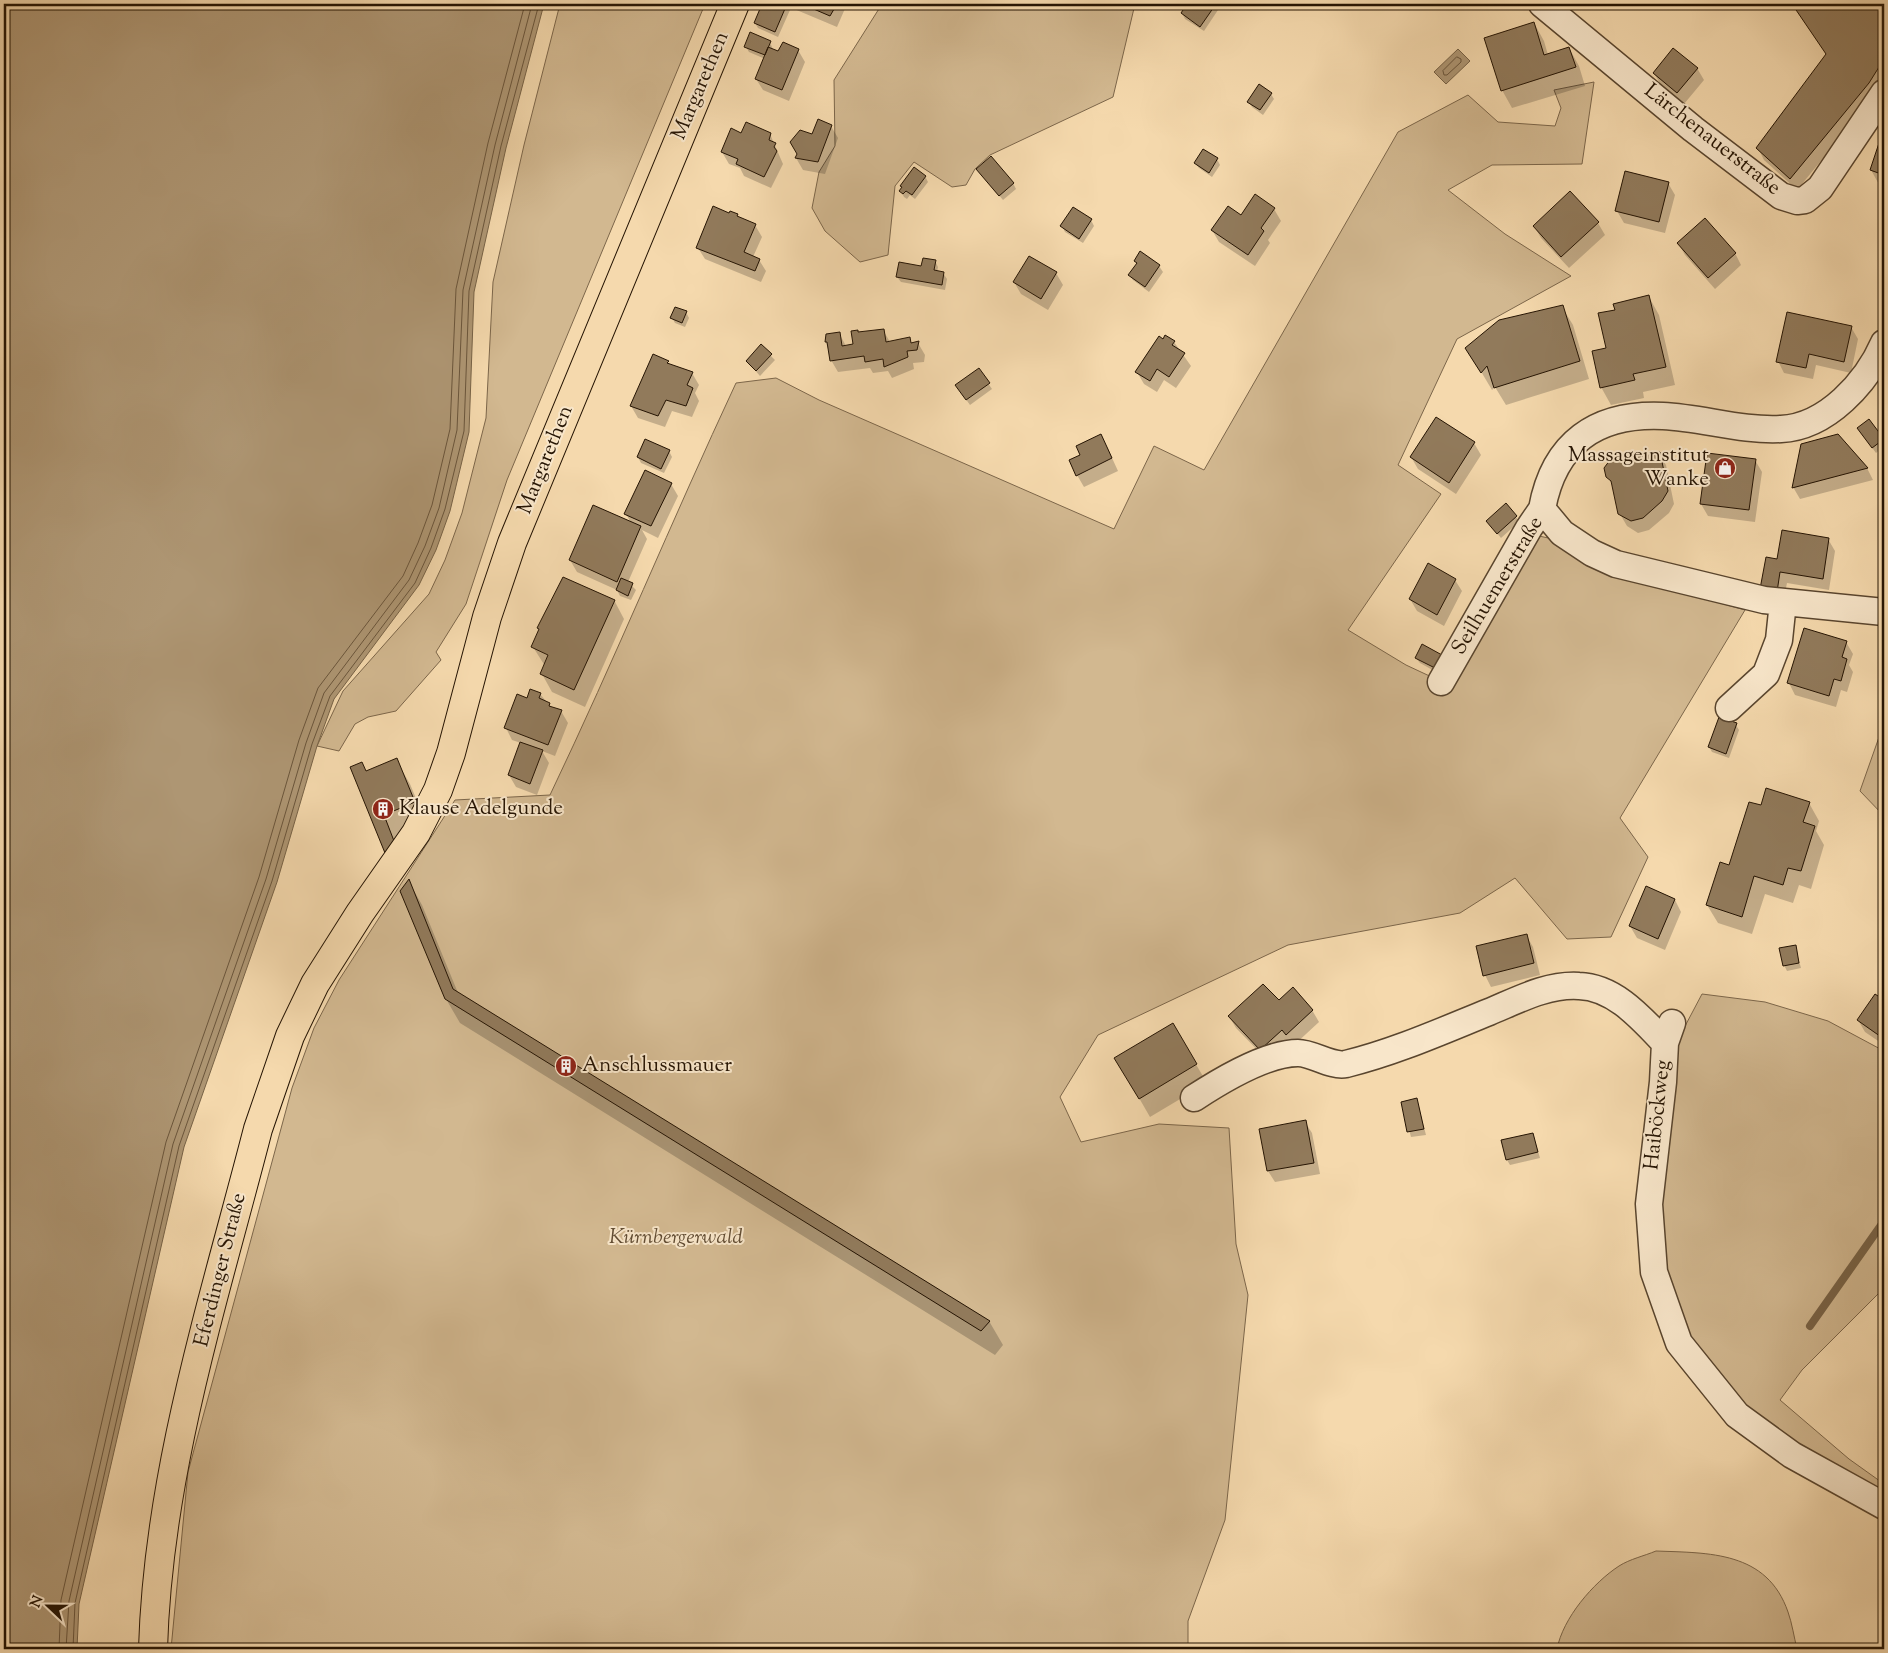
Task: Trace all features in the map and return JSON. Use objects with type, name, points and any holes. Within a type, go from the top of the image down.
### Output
[{"type":"main road","name":"Margarethen","points":[[360,913],[416,833],[438,790],[451,752],[488,617],[516,535],[735,4]]},
{"type":"main road","name":"Eferdinger Straße","points":[[153,1649],[162,1538],[175,1460],[258,1130],[274,1077],[297,1020],[315,984],[360,913]]},
{"type":"street","name":"Lärchenauerstraße","points":[[1542,4],[1734,161],[1781,196],[1789,199],[1804,200],[1820,188],[1884,93]]},
{"type":"street","points":[[1542,510],[1551,474],[1562,456],[1574,442],[1597,428],[1633,417],[1664,416],[1745,427],[1782,429],[1814,420],[1842,402],[1864,379],[1884,343]]},
{"type":"street","name":"Seilhuemerstraße","points":[[1441,682],[1528,528],[1542,510],[1562,533],[1592,553],[1616,564],[1743,596],[1884,612]]},
{"type":"street","points":[[1729,708],[1766,674],[1779,640],[1783,602]]},
{"type":"street","name":"Haiböckweg","points":[[1194,1098],[1223,1080],[1264,1060],[1298,1053],[1343,1065],[1415,1042],[1553,986],[1580,986],[1603,991],[1669,1033],[1649,1204],[1654,1272],[1679,1344],[1737,1414],[1792,1455],[1884,1506]]},
{"type":"green space","points":[[560,4],[705,4],[507,480],[466,604],[436,652],[441,660],[396,711],[368,717],[355,724],[339,751],[317,746],[343,691],[429,594],[445,560],[462,513],[486,418],[493,282],[524,145]]},
{"type":"green space","points":[[882,4],[1135,4],[1113,97],[990,155],[975,169],[966,185],[952,187],[914,162],[895,186],[888,255],[860,262],[825,231],[812,208],[819,172],[835,146],[834,80]]},
{"type":"green space","name":"Kürnbergerwald","points":[[1594,82],[1582,164],[1492,165],[1448,190],[1505,234],[1571,276],[1457,339],[1398,465],[1441,494],[1348,630],[1406,665],[1453,687],[1539,536],[1553,539],[1605,571],[1745,610],[1620,818],[1648,857],[1611,937],[1567,939],[1515,878],[1460,913],[1288,945],[1098,1035],[1060,1097],[1081,1142],[1159,1124],[1229,1128],[1236,1244],[1248,1295],[1225,1520],[1188,1621],[1188,1649],[171,1649],[188,1472],[292,1088],[314,1028],[339,980],[455,800],[550,795],[736,383],[776,378],[819,400],[1114,529],[1154,446],[1204,470],[1398,132],[1468,95],[1498,122],[1555,126],[1561,108],[1554,90]]},
{"type":"green space","points":[[1884,723],[1884,816],[1860,791]]},
{"type":"green space","points":[[1702,994],[1765,1002],[1828,1021],[1884,1051],[1884,1288],[1802,1370],[1780,1400],[1849,1459],[1884,1484],[1884,1498],[1770,1432],[1690,1347],[1657,1244],[1674,1047]]},
{"type":"green space","points":[[1656,1551],[1716,1555],[1734,1559],[1751,1566],[1766,1577],[1778,1592],[1788,1612],[1797,1649],[1557,1649],[1560,1637],[1572,1614],[1580,1602],[1599,1582],[1609,1573],[1632,1559]]},
{"type":"water","points":[[4,4],[544,4],[506,148],[474,292],[469,432],[450,511],[436,550],[419,585],[334,699],[317,746],[277,882],[184,1147],[79,1604],[77,1649],[4,1649]]},
{"type":"water","points":[[1458,49],[1470,61],[1446,84],[1434,72]]},
{"type":"building","points":[[762,4],[787,4],[775,32],[754,23]]},
{"type":"building","points":[[802,4],[837,4],[830,16]]},
{"type":"building","points":[[1187,4],[1216,4],[1200,27],[1181,13]]},
{"type":"building","points":[[1792,4],[1884,4],[1884,59],[1869,83],[1790,179],[1756,148],[1826,54]]},
{"type":"building","points":[[1534,22],[1544,55],[1569,47],[1576,67],[1501,91],[1484,38]]},
{"type":"building","points":[[750,32],[771,41],[765,55],[744,47]]},
{"type":"building","points":[[783,42],[799,49],[782,90],[755,79],[768,47],[778,51]]},
{"type":"building","points":[[1673,48],[1698,68],[1677,93],[1653,73]]},
{"type":"building","points":[[1259,84],[1272,93],[1260,110],[1247,102]]},
{"type":"building","points":[[818,119],[832,125],[818,162],[795,158],[797,154],[790,142],[800,130],[812,134]]},
{"type":"building","points":[[746,122],[771,133],[769,140],[776,143],[774,147],[777,151],[764,177],[736,164],[738,159],[721,152],[731,128],[741,133]]},
{"type":"building","points":[[1884,128],[1884,175],[1870,170]]},
{"type":"building","points":[[1203,149],[1218,158],[1209,173],[1194,163]]},
{"type":"building","points":[[991,156],[1014,183],[999,196],[976,169]]},
{"type":"building","points":[[914,167],[926,176],[912,195],[906,191],[903,194],[899,191],[902,187],[900,186]]},
{"type":"building","points":[[1625,171],[1669,182],[1659,222],[1615,211]]},
{"type":"building","points":[[1570,191],[1599,222],[1561,257],[1533,226]]},
{"type":"building","points":[[1255,194],[1275,208],[1261,228],[1264,231],[1248,255],[1211,230],[1228,206],[1241,215]]},
{"type":"building","points":[[713,206],[729,213],[730,211],[738,214],[737,216],[756,224],[744,252],[760,259],[755,271],[696,248]]},
{"type":"building","points":[[1073,207],[1092,219],[1079,239],[1060,226]]},
{"type":"building","points":[[1705,218],[1736,253],[1708,278],[1677,243]]},
{"type":"building","points":[[1140,251],[1160,265],[1145,287],[1128,275],[1137,263],[1134,261]]},
{"type":"building","points":[[1029,256],[1057,272],[1041,299],[1013,282]]},
{"type":"building","points":[[923,258],[936,260],[934,270],[944,272],[942,285],[896,277],[899,262],[921,266]]},
{"type":"building","points":[[1649,295],[1666,367],[1633,374],[1635,380],[1600,388],[1592,351],[1606,348],[1598,313],[1615,310],[1613,304]]},
{"type":"building","points":[[1563,305],[1580,361],[1494,388],[1487,366],[1481,373],[1465,348],[1499,320]]},
{"type":"building","points":[[675,307],[687,311],[682,323],[670,318]]},
{"type":"building","points":[[1787,312],[1852,326],[1844,362],[1809,354],[1806,368],[1776,362]]},
{"type":"building","points":[[884,329],[886,342],[910,337],[911,343],[919,341],[917,350],[907,351],[908,357],[884,367],[883,359],[865,362],[864,356],[830,361],[827,342],[825,342],[826,334],[840,332],[842,346],[853,344],[851,331]]},
{"type":"building","points":[[1165,335],[1175,341],[1172,345],[1185,353],[1169,377],[1157,369],[1150,381],[1135,372],[1159,336],[1163,339]]},
{"type":"building","points":[[761,344],[772,354],[756,371],[746,361]]},
{"type":"building","points":[[653,354],[669,361],[667,363],[693,372],[687,385],[693,388],[686,406],[666,400],[658,416],[630,406]]},
{"type":"building","points":[[979,368],[990,383],[966,400],[955,385]]},
{"type":"building","points":[[1436,417],[1475,442],[1449,483],[1410,457]]},
{"type":"building","points":[[1869,419],[1884,439],[1872,448],[1857,428]]},
{"type":"building","points":[[1101,434],[1112,458],[1076,476],[1069,460],[1080,455],[1076,446]]},
{"type":"building","points":[[1838,434],[1868,468],[1792,488],[1801,444]]},
{"type":"building","points":[[645,439],[670,450],[661,469],[637,457]]},
{"type":"building","points":[[1660,452],[1668,491],[1662,501],[1643,518],[1631,521],[1618,514],[1611,481],[1606,477],[1604,468],[1610,460],[1619,457],[1624,460]]},
{"type":"building","points":[[1707,453],[1756,459],[1749,510],[1700,504]]},
{"type":"building","points":[[645,470],[672,483],[651,526],[624,514]]},
{"type":"building","points":[[1506,503],[1517,516],[1497,534],[1486,521]]},
{"type":"building","points":[[593,505],[641,526],[617,582],[569,560]]},
{"type":"building","points":[[1782,530],[1829,538],[1823,579],[1780,572],[1777,592],[1760,589],[1766,557],[1777,559]]},
{"type":"building","points":[[1428,563],[1456,579],[1437,615],[1409,599]]},
{"type":"building","points":[[1884,563],[1884,590],[1879,589]]},
{"type":"building","points":[[563,577],[615,600],[574,690],[540,674],[548,655],[531,647],[539,629],[537,628]]},
{"type":"building","points":[[621,578],[633,583],[628,596],[616,590]]},
{"type":"building","points":[[1804,628],[1847,641],[1842,657],[1847,659],[1841,681],[1834,679],[1829,696],[1787,683]]},
{"type":"building","points":[[1422,644],[1442,655],[1435,668],[1415,658]]},
{"type":"building","points":[[530,689],[541,693],[539,698],[550,703],[549,706],[562,710],[548,745],[504,728],[517,694],[527,698]]},
{"type":"building","points":[[1719,717],[1737,723],[1726,754],[1708,747]]},
{"type":"building","points":[[520,742],[543,750],[530,784],[508,775]]},
{"type":"building","name":"Klause Adelgunde","points":[[397,758],[415,802],[384,815],[394,841],[385,853],[350,767],[362,762],[366,771]]},
{"type":"building","points":[[1766,788],[1810,802],[1803,822],[1815,826],[1801,871],[1788,868],[1783,885],[1754,876],[1742,917],[1706,905],[1720,862],[1729,865],[1749,802],[1761,805]]},
{"type":"building","name":"Anschlussmauer","points":[[409,879],[453,989],[990,1321],[981,1331],[445,999],[400,891]]},
{"type":"building","points":[[1646,886],[1675,899],[1658,939],[1629,926]]},
{"type":"building","points":[[1527,934],[1534,963],[1483,976],[1476,946]]},
{"type":"building","points":[[1796,945],[1799,963],[1783,966],[1779,948]]},
{"type":"building","points":[[1263,984],[1279,1000],[1293,987],[1313,1010],[1286,1035],[1282,1030],[1260,1050],[1228,1016]]},
{"type":"building","points":[[1875,994],[1884,1000],[1884,1039],[1857,1020]]},
{"type":"building","points":[[1173,1023],[1197,1064],[1139,1099],[1114,1058]]},
{"type":"building","points":[[1417,1098],[1424,1129],[1407,1132],[1401,1102]]},
{"type":"building","points":[[1306,1120],[1314,1163],[1267,1171],[1259,1129]]},
{"type":"building","points":[[1533,1133],[1538,1152],[1506,1160],[1501,1140]]},
{"type":"waterway","points":[[1810,1326],[1884,1221]]},
{"type":"place","name":"Massageinstitut Wanke","points":[[1725,468]]},
{"type":"place","name":"Klause Adelgunde","points":[[383,809]]},
{"type":"place","name":"Anschlussmauer","points":[[566,1066]]}]
